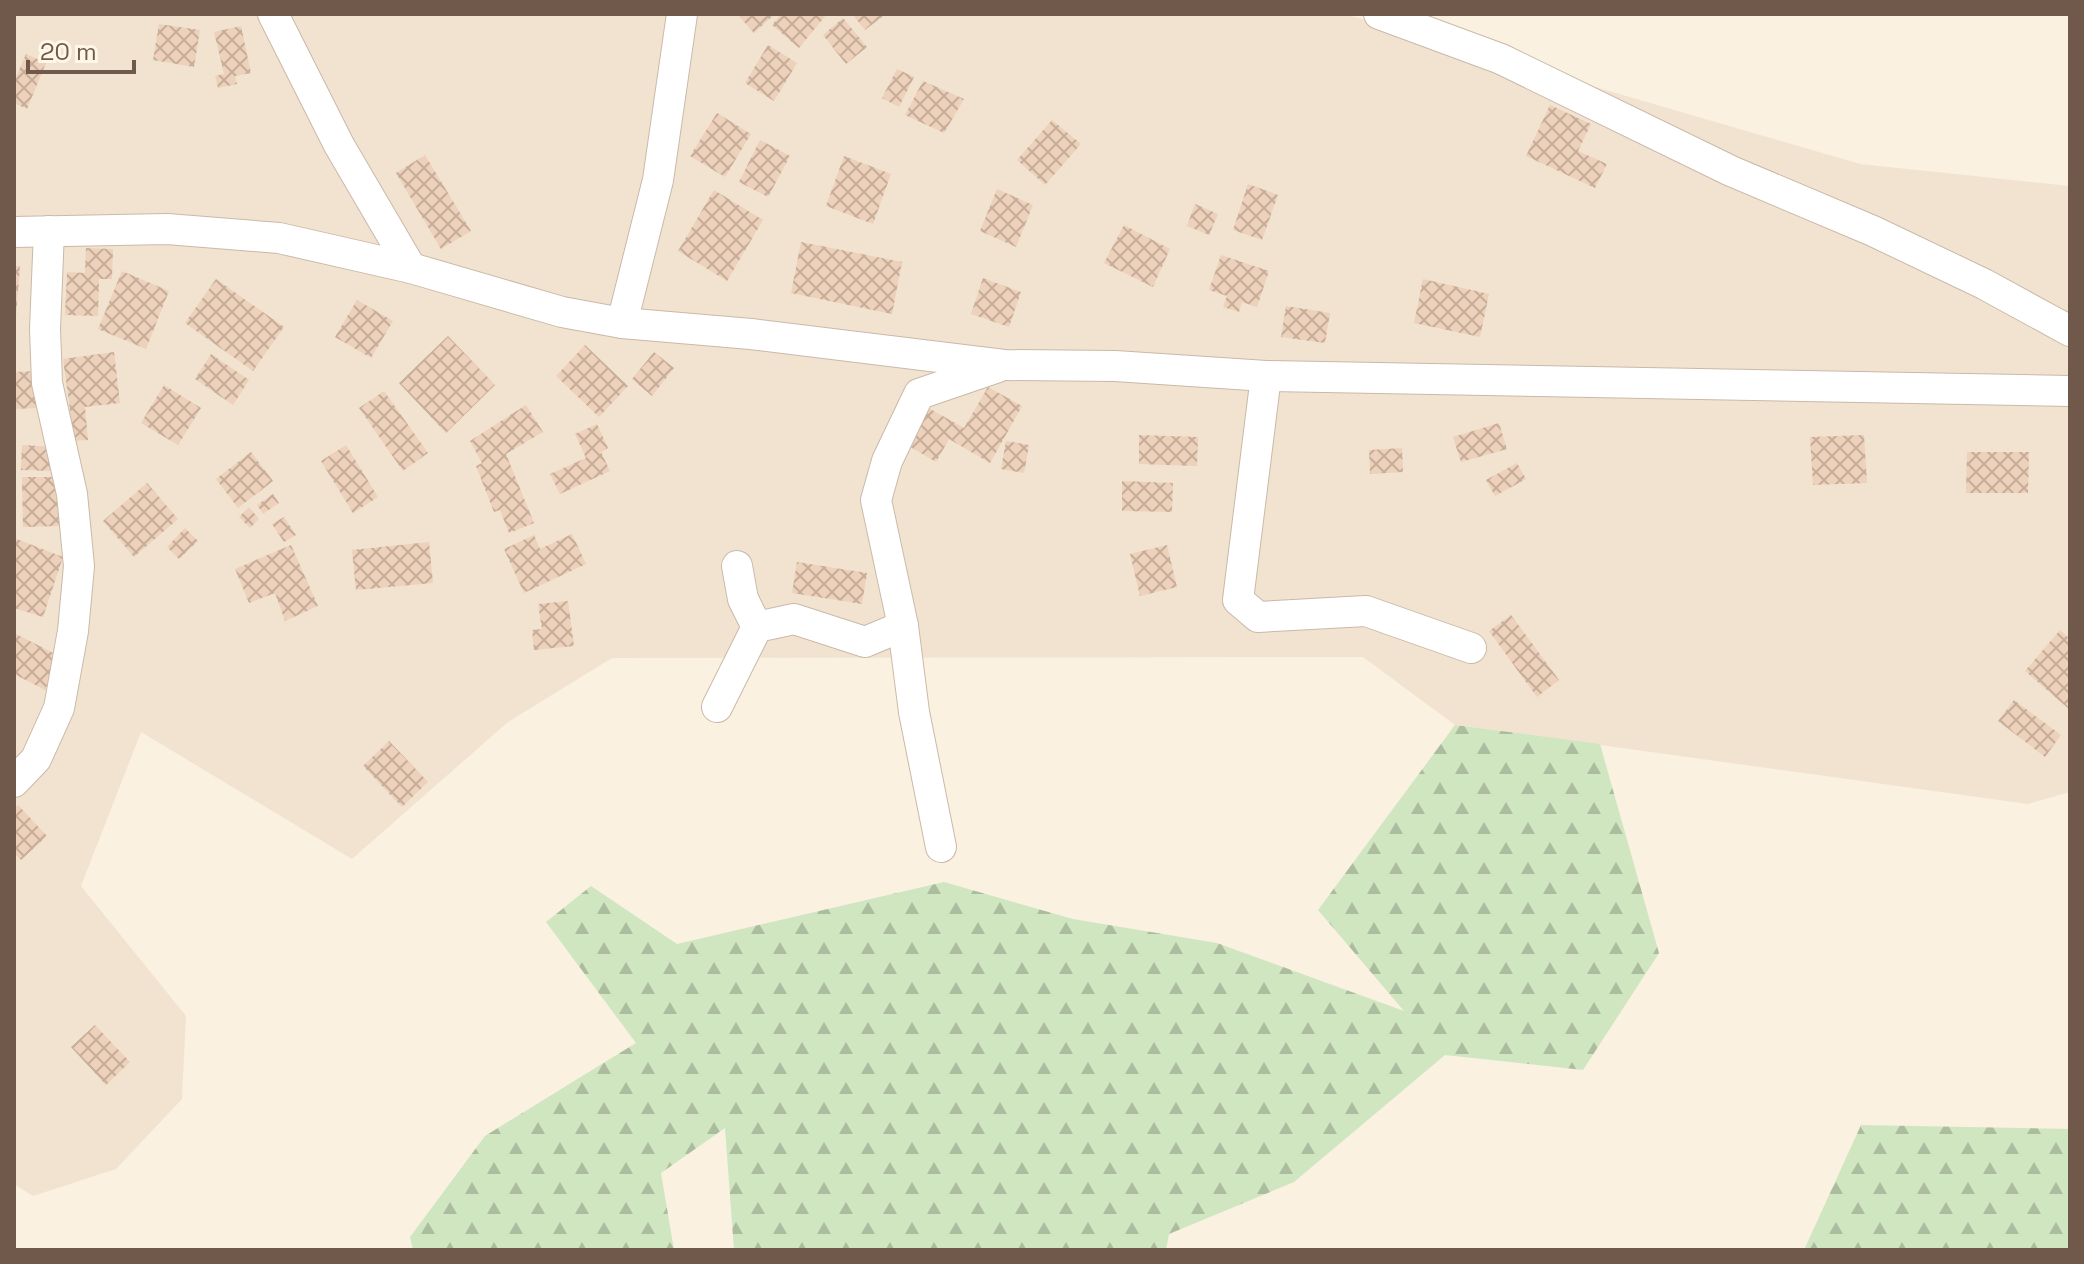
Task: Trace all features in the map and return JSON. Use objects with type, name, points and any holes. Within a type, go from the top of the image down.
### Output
[{"type":"street","points":[[273,14],[339,145],[411,268]]},
{"type":"street","points":[[622,323],[658,180],[682,14]]},
{"type":"street","points":[[1379,14],[1501,59],[1731,171],[1984,284],[2070,331]]},
{"type":"street","points":[[14,232],[167,229],[279,238],[411,268],[562,312],[622,323],[751,334],[1004,365],[1115,366],[1266,376],[2070,391]]},
{"type":"street","points":[[14,782],[36,759],[59,708],[73,631],[79,566],[72,494],[47,383],[45,329],[49,231]]},
{"type":"street","points":[[941,847],[914,712],[903,626],[876,500],[887,461],[919,394],[1004,365]]},
{"type":"street","points":[[1266,376],[1238,600],[1258,617],[1366,611],[1471,648]]},
{"type":"street","points":[[737,566],[743,599],[757,627]]},
{"type":"street","points":[[757,627],[794,619],[865,642],[903,626]]},
{"type":"street","points":[[717,707],[757,627]]},
{"type":"shaded area","points":[[14,14],[1345,14],[1860,164],[2070,186],[2070,792],[2028,804],[1455,725],[1363,657],[612,658],[508,722],[352,859],[141,732],[81,886],[186,1016],[182,1099],[116,1169],[33,1196],[14,1184]]},
{"type":"green space","points":[[1455,725],[1600,744],[1659,953],[1583,1070],[1445,1055],[1294,1182],[1169,1234],[1166,1250],[734,1250],[725,1128],[661,1173],[674,1250],[413,1250],[410,1237],[485,1136],[636,1043],[546,922],[591,886],[677,944],[944,882],[1073,919],[1217,943],[1404,1011],[1318,910]]},
{"type":"green space","points":[[1861,1125],[2070,1129],[2070,1250],[1804,1250]]},
{"type":"building","points":[[737,14],[775,14],[754,33]]},
{"type":"building","points":[[781,14],[827,14],[799,48],[772,25]]},
{"type":"building","points":[[852,14],[886,14],[865,30]]},
{"type":"building","points":[[843,18],[867,47],[846,64],[823,35]]},
{"type":"building","points":[[159,24],[200,30],[194,67],[153,60]]},
{"type":"building","points":[[241,26],[251,73],[235,76],[237,84],[218,88],[215,76],[224,74],[214,32]]},
{"type":"building","points":[[768,45],[797,63],[774,101],[745,83]]},
{"type":"building","points":[[26,54],[46,63],[27,109],[14,103],[14,82]]},
{"type":"building","points":[[897,69],[914,77],[899,107],[882,98]]},
{"type":"building","points":[[923,81],[964,99],[944,133],[905,115]]},
{"type":"building","points":[[1550,105],[1591,124],[1578,151],[1607,164],[1595,188],[1526,156]]},
{"type":"building","points":[[717,113],[751,134],[725,177],[690,156]]},
{"type":"building","points":[[1052,120],[1081,144],[1045,185],[1017,160]]},
{"type":"building","points":[[760,140],[790,156],[768,197],[739,182]]},
{"type":"building","points":[[425,155],[471,231],[441,249],[396,173]]},
{"type":"building","points":[[844,156],[891,174],[873,224],[826,206]]},
{"type":"building","points":[[1248,184],[1278,195],[1262,240],[1233,230]]},
{"type":"building","points":[[997,189],[1033,205],[1016,247],[980,231]]},
{"type":"building","points":[[714,190],[763,220],[727,281],[678,251]]},
{"type":"building","points":[[1195,204],[1218,214],[1209,235],[1187,226]]},
{"type":"building","points":[[1124,225],[1170,249],[1153,287],[1104,263]]},
{"type":"building","points":[[801,242],[902,262],[892,314],[791,293]]},
{"type":"building","points":[[86,248],[113,249],[112,279],[99,279],[98,316],[65,315],[67,272],[85,273]]},
{"type":"building","points":[[1221,255],[1269,271],[1257,307],[1242,302],[1239,312],[1223,307],[1227,296],[1209,290]]},
{"type":"building","points":[[14,266],[20,266],[16,317],[14,317]]},
{"type":"building","points":[[122,271],[169,291],[146,349],[98,329]]},
{"type":"building","points":[[983,278],[1021,292],[1009,327],[971,314]]},
{"type":"building","points":[[216,279],[284,327],[253,371],[185,323]]},
{"type":"building","points":[[1423,279],[1489,294],[1480,337],[1414,323]]},
{"type":"building","points":[[357,300],[393,321],[371,358],[335,337]]},
{"type":"building","points":[[1286,306],[1330,313],[1325,343],[1281,337]]},
{"type":"building","points":[[448,336],[495,385],[446,433],[399,383]]},
{"type":"building","points":[[585,345],[628,386],[599,417],[556,376]]},
{"type":"building","points":[[114,352],[120,403],[85,407],[88,440],[70,441],[70,409],[63,359]]},
{"type":"building","points":[[654,352],[674,368],[652,396],[632,379]]},
{"type":"building","points":[[211,354],[249,380],[233,405],[195,379]]},
{"type":"building","points":[[36,371],[38,408],[14,409],[14,372]]},
{"type":"building","points":[[164,385],[201,408],[178,445],[141,423]]},
{"type":"building","points":[[988,387],[1022,406],[990,463],[949,439],[936,462],[904,443],[925,406],[964,428]]},
{"type":"building","points":[[384,391],[428,453],[403,471],[359,408]]},
{"type":"building","points":[[526,405],[543,432],[506,454],[534,523],[509,533],[500,510],[494,512],[476,466],[482,463],[470,441]]},
{"type":"building","points":[[1499,423],[1507,449],[1461,462],[1453,437]]},
{"type":"building","points":[[597,424],[608,448],[601,452],[610,471],[560,494],[550,474],[586,458],[575,434]]},
{"type":"building","points":[[1139,435],[1198,437],[1197,466],[1139,464]]},
{"type":"building","points":[[1864,435],[1867,483],[1813,485],[1810,437]]},
{"type":"building","points":[[1006,441],[1029,445],[1024,473],[1001,469]]},
{"type":"building","points":[[22,445],[55,447],[54,471],[21,470]]},
{"type":"building","points":[[346,445],[378,497],[353,513],[321,461]]},
{"type":"building","points":[[1402,448],[1403,472],[1370,474],[1369,450]]},
{"type":"building","points":[[251,452],[273,481],[238,508],[216,479]]},
{"type":"building","points":[[1967,452],[2029,452],[2028,493],[1966,493]]},
{"type":"building","points":[[1517,463],[1526,479],[1495,496],[1486,480]]},
{"type":"building","points":[[22,477],[59,477],[60,526],[23,527]]},
{"type":"building","points":[[1122,481],[1173,483],[1172,512],[1122,511]]},
{"type":"building","points":[[147,483],[178,519],[134,557],[103,521]]},
{"type":"building","points":[[273,494],[279,503],[263,514],[257,505]]},
{"type":"building","points":[[249,507],[259,519],[250,528],[239,517]]},
{"type":"building","points":[[284,517],[296,535],[284,542],[272,524]]},
{"type":"building","points":[[185,528],[198,541],[179,559],[167,547]]},
{"type":"building","points":[[572,534],[586,564],[524,593],[504,549],[534,535],[540,549]]},
{"type":"building","points":[[14,538],[63,557],[43,617],[14,608]]},
{"type":"building","points":[[429,542],[433,583],[356,590],[352,550]]},
{"type":"building","points":[[291,545],[318,606],[285,621],[275,593],[249,603],[235,569]]},
{"type":"building","points":[[1167,545],[1177,587],[1140,596],[1130,554]]},
{"type":"building","points":[[797,562],[867,573],[862,604],[792,593]]},
{"type":"building","points":[[568,601],[574,646],[534,650],[532,630],[542,629],[538,604]]},
{"type":"building","points":[[1511,615],[1559,680],[1537,697],[1489,631]]},
{"type":"building","points":[[2060,630],[2070,639],[2070,710],[2025,671]]},
{"type":"building","points":[[14,633],[61,657],[45,690],[14,674]]},
{"type":"building","points":[[2014,700],[2061,735],[2045,757],[1998,721]]},
{"type":"building","points":[[389,741],[428,782],[402,807],[363,766]]},
{"type":"building","points":[[18,805],[47,836],[21,860],[14,853],[14,808]]},
{"type":"building","points":[[95,1025],[130,1062],[106,1085],[71,1047]]}]
